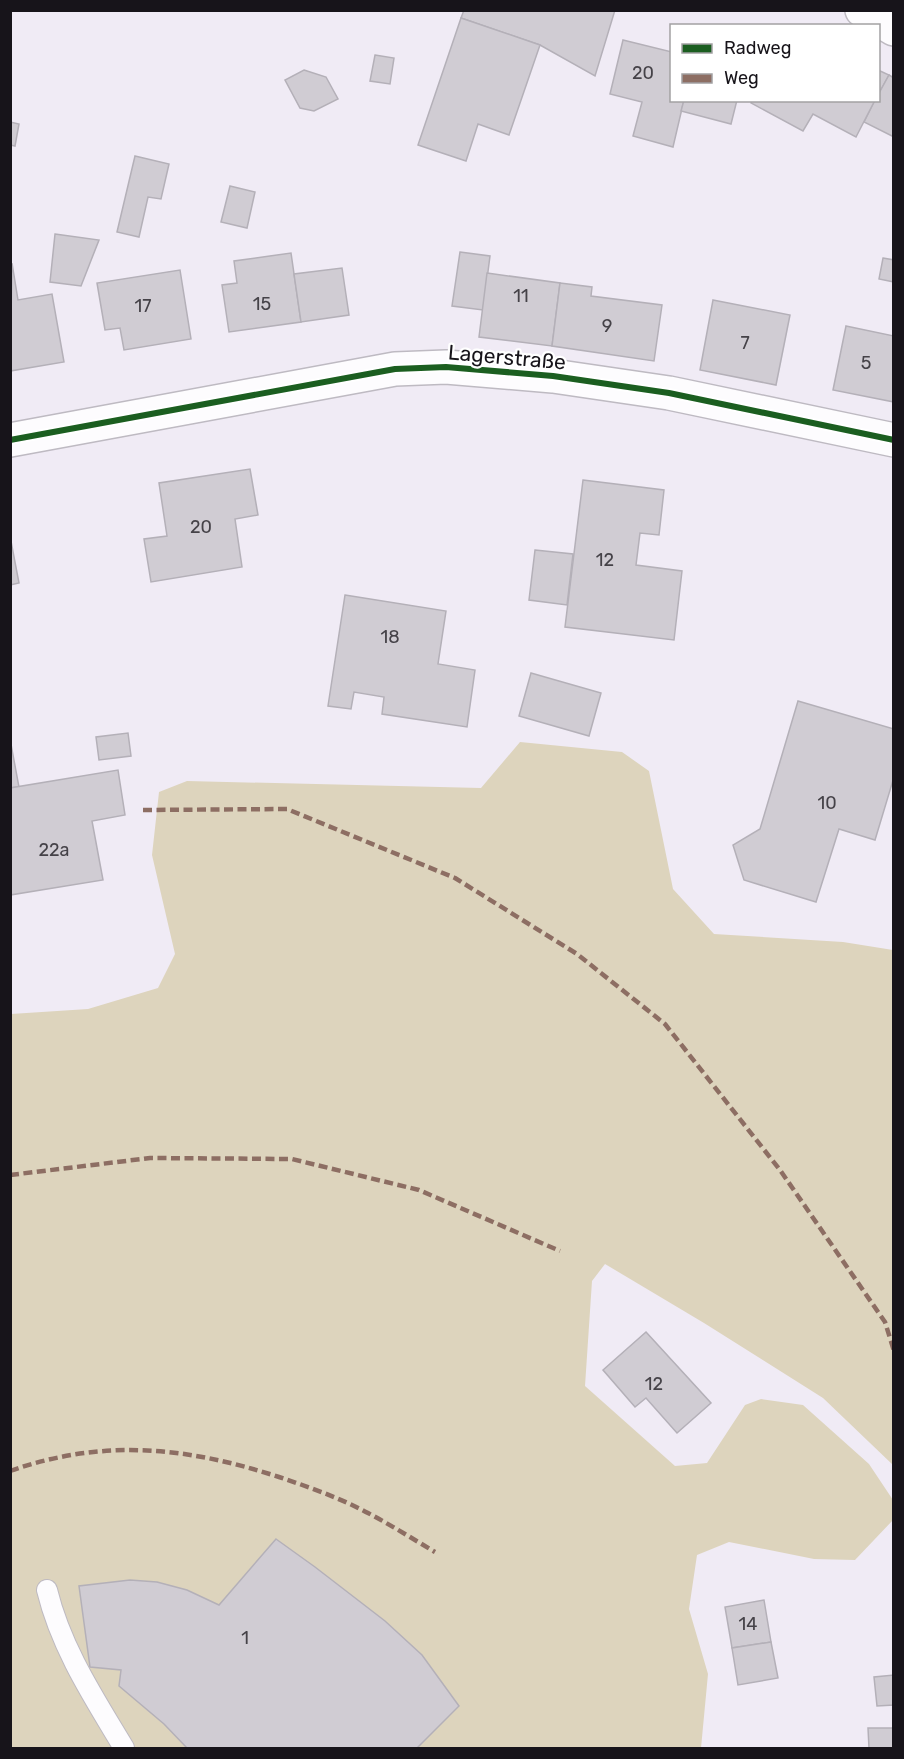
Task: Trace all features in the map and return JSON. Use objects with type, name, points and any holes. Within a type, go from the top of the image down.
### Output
[{"type":"street","points":[[862,10],[894,28]]},
{"type":"street","name":"Lagerstraße","points":[[10,440],[395,369],[446,367],[553,376],[669,393],[894,440]]},
{"type":"lane","points":[[47,1590],[53,1614],[67,1648],[124,1749]]},
{"type":"shaded area","points":[[520,742],[622,752],[649,771],[673,889],[714,934],[843,942],[893,950],[893,1465],[823,1398],[605,1264],[592,1281],[585,1386],[675,1466],[707,1463],[745,1405],[761,1399],[803,1405],[869,1464],[893,1500],[893,1520],[855,1560],[814,1559],[729,1542],[697,1555],[689,1609],[708,1674],[701,1748],[11,1748],[11,1014],[88,1009],[158,988],[175,954],[152,855],[159,792],[187,781],[481,788]]},
{"type":"building","points":[[464,10],[615,10],[595,76],[540,45],[461,18]]},
{"type":"building","points":[[461,18],[540,45],[509,135],[478,124],[466,161],[418,145]]},
{"type":"building","points":[[623,40],[670,52],[670,102],[684,102],[673,147],[633,136],[642,102],[610,94]]},
{"type":"building","points":[[375,55],[394,58],[390,84],[370,81]]},
{"type":"building","points":[[304,70],[326,77],[338,99],[314,111],[300,108],[285,80]]},
{"type":"building","points":[[880,71],[889,75],[880,91]]},
{"type":"building","points":[[889,75],[894,78],[894,137],[864,122],[874,102],[880,102],[880,91]]},
{"type":"building","points":[[683,102],[736,102],[731,124],[681,111]]},
{"type":"building","points":[[874,102],[856,137],[813,114],[803,131],[751,103]]},
{"type":"building","points":[[10,122],[19,124],[15,146],[10,145]]},
{"type":"building","points":[[135,156],[169,164],[161,199],[148,197],[139,237],[117,232]]},
{"type":"building","points":[[230,186],[255,192],[247,228],[221,222]]},
{"type":"building","points":[[55,234],[99,240],[81,286],[50,282]]},
{"type":"building","points":[[460,252],[490,256],[483,310],[452,306]]},
{"type":"building","points":[[291,253],[301,322],[229,332],[222,285],[237,283],[234,261]]},
{"type":"building","points":[[883,258],[894,260],[894,282],[879,279]]},
{"type":"building","points":[[12,263],[18,300],[52,294],[64,362],[10,371]]},
{"type":"building","points":[[342,268],[349,315],[301,322],[294,274]]},
{"type":"building","points":[[180,270],[191,339],[124,350],[120,328],[105,330],[97,283]]},
{"type":"building","points":[[487,273],[560,283],[552,346],[479,337]]},
{"type":"building","points":[[560,283],[592,287],[591,296],[662,305],[654,361],[552,346]]},
{"type":"building","points":[[713,300],[790,315],[776,385],[700,370]]},
{"type":"building","points":[[846,326],[894,336],[894,402],[833,390]]},
{"type":"building","points":[[250,469],[258,515],[235,519],[242,567],[151,582],[144,539],[167,536],[159,483]]},
{"type":"building","points":[[583,480],[664,490],[659,535],[640,533],[636,565],[682,571],[674,640],[565,627]]},
{"type":"building","points":[[10,536],[19,583],[10,585]]},
{"type":"building","points":[[535,550],[573,554],[567,605],[529,600]]},
{"type":"building","points":[[345,595],[446,611],[438,664],[475,670],[467,727],[382,714],[384,697],[354,692],[351,709],[328,706]]},
{"type":"building","points":[[531,673],[601,693],[589,736],[519,716]]},
{"type":"building","points":[[798,701],[894,729],[894,777],[875,840],[839,829],[816,902],[744,880],[733,845],[760,829]]},
{"type":"building","points":[[128,733],[131,756],[99,760],[96,737]]},
{"type":"building","points":[[10,739],[19,787],[10,788]]},
{"type":"building","points":[[118,770],[125,815],[92,821],[103,880],[10,895],[10,788]]},
{"type":"building","points":[[646,1332],[711,1403],[677,1433],[646,1398],[635,1407],[603,1370]]},
{"type":"building","points":[[276,1539],[385,1621],[422,1655],[459,1706],[417,1748],[187,1748],[164,1724],[119,1686],[121,1670],[90,1667],[79,1586],[130,1580],[157,1582],[187,1590],[219,1605]]},
{"type":"building","points":[[764,1600],[771,1642],[732,1648],[725,1607]]},
{"type":"building","points":[[771,1642],[778,1678],[738,1685],[732,1648]]},
{"type":"building","points":[[894,1675],[894,1705],[877,1706],[874,1677]]},
{"type":"building","points":[[868,1728],[894,1728],[894,1748],[869,1748]]},
{"type":"marked path","points":[[143,810],[287,809],[455,878],[577,954],[665,1024],[780,1170],[885,1322],[894,1351]]},
{"type":"marked path","points":[[10,1175],[150,1158],[292,1159],[419,1190],[560,1251]]},
{"type":"marked path","points":[[10,1471],[45,1461],[112,1450],[145,1450],[211,1459],[279,1477],[335,1498],[377,1518],[435,1552]]},
{"type":"cycle path","points":[[10,440],[395,369],[446,367],[553,376],[669,393],[894,440]]}]
